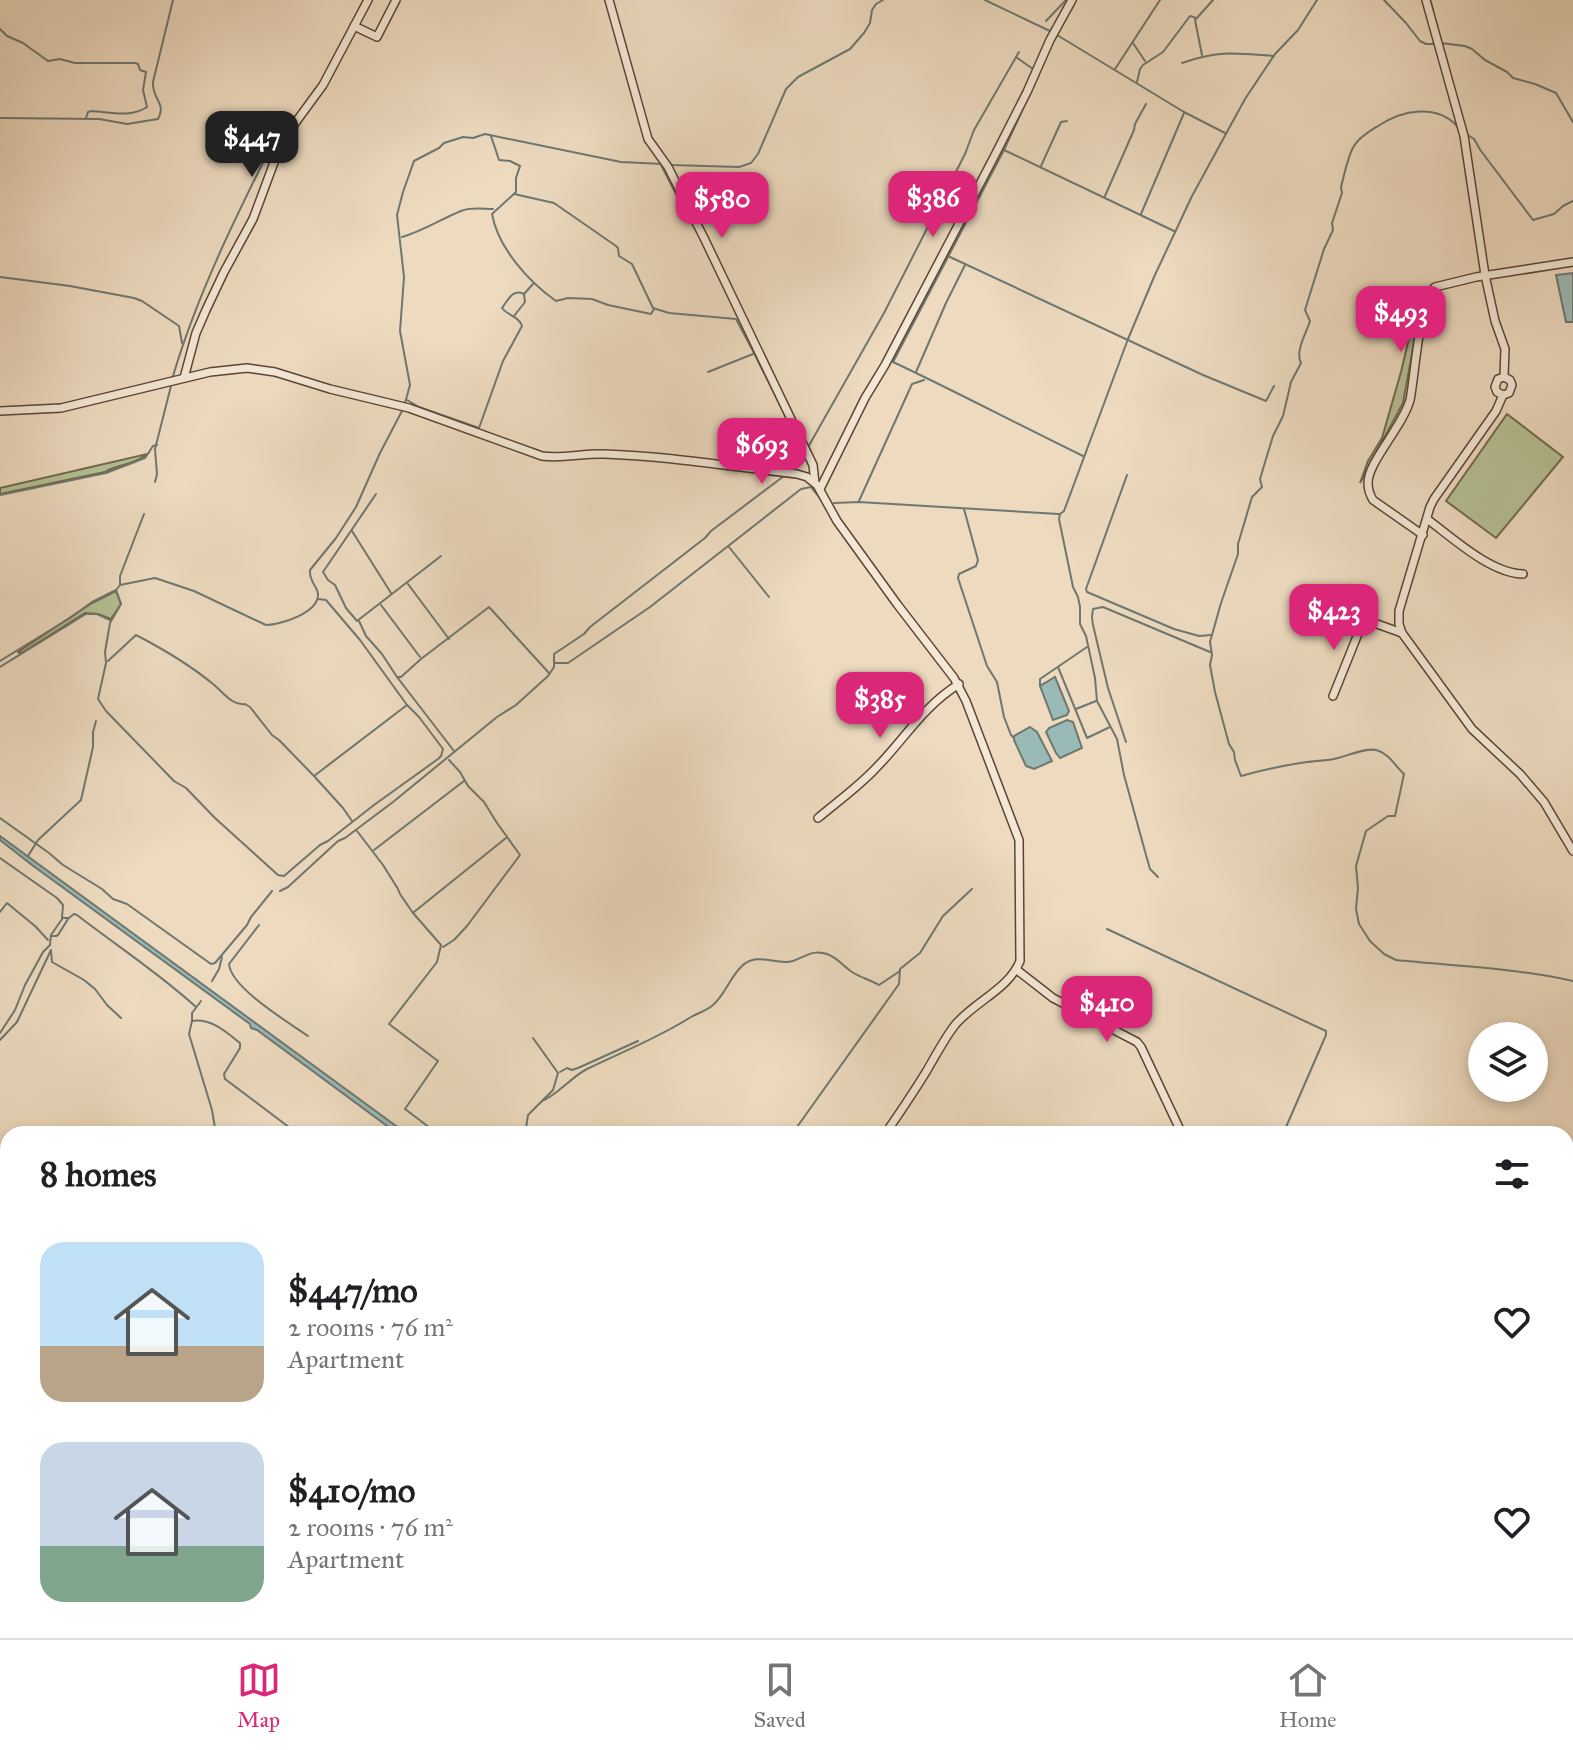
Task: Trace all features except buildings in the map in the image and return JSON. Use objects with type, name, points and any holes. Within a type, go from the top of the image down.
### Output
[{"type":"street","points":[[184,378],[196,333],[253,219],[279,149],[323,85],[368,0]]},
{"type":"street","points":[[354,26],[377,37],[396,0]]},
{"type":"street","points":[[609,0],[648,139],[668,167],[704,238],[813,465],[817,486],[865,561],[959,684],[1019,840],[1020,961],[1017,970],[966,1012],[953,1027],[890,1126]]},
{"type":"street","points":[[817,486],[885,365],[1072,0]]},
{"type":"street","points":[[1426,0],[1462,128],[1485,275],[1506,359],[1504,377],[1498,379],[1495,387],[1503,395],[1496,411],[1434,499],[1399,611],[1399,624],[1402,633],[1472,729],[1520,774],[1544,802],[1571,840],[1573,851]]},
{"type":"street","points":[[1423,535],[1373,500],[1368,482],[1373,467],[1410,401],[1424,312],[1431,291],[1435,287],[1485,275],[1573,262]]},
{"type":"street","points":[[0,411],[61,408],[235,368],[263,369],[409,408],[542,456],[558,458],[601,453],[683,460],[797,474],[817,486]]},
{"type":"street","points":[[1427,519],[1479,557],[1516,574],[1523,574]]},
{"type":"street","points":[[1328,603],[1330,607],[1402,633]]},
{"type":"street","points":[[1333,696],[1364,619]]},
{"type":"street","points":[[818,818],[874,771],[913,724],[959,684]]},
{"type":"street","points":[[1017,970],[1053,998],[1137,1042],[1178,1126]]},
{"type":"green space","points":[[1413,321],[1418,321],[1403,403],[1360,483],[1368,461],[1382,438]]},
{"type":"green space","points":[[1507,414],[1563,457],[1496,538],[1446,501]]},
{"type":"green space","points":[[147,454],[105,472],[0,494],[0,488]]},
{"type":"green space","points":[[116,591],[121,604],[111,619],[85,613],[23,652],[18,652],[92,603]]},
{"type":"water","points":[[1573,273],[1573,322],[1566,322],[1556,275]]},
{"type":"water","points":[[1055,677],[1069,711],[1067,715],[1053,720],[1040,686]]},
{"type":"water","points":[[1067,720],[1073,722],[1082,748],[1060,758],[1046,732]]},
{"type":"water","points":[[1030,727],[1037,732],[1052,761],[1034,769],[1026,766],[1014,740],[1014,736]]},
{"type":"water","points":[[0,836],[396,1126],[387,1126],[251,1028],[250,1024],[0,840]]},
{"type":"waterway","points":[[0,118],[99,119],[127,124],[158,119],[161,109],[153,82],[173,0]]},
{"type":"waterway","points":[[671,165],[739,167],[751,163],[758,154],[786,89],[798,77],[850,49],[870,23],[876,4],[883,0]]},
{"type":"waterway","points":[[985,0],[1052,32]]},
{"type":"waterway","points":[[1046,21],[1066,0]]},
{"type":"waterway","points":[[1115,69],[1160,0]]},
{"type":"waterway","points":[[1202,55],[1195,20],[1213,0]]},
{"type":"waterway","points":[[1158,877],[1150,869],[1117,739],[1097,701],[1095,678],[1086,636],[1080,624],[1080,607],[1059,519],[1128,339],[1192,196],[1245,99],[1317,0]]},
{"type":"waterway","points":[[1384,0],[1420,41],[1435,44]]},
{"type":"waterway","points":[[1430,0],[1433,10]]},
{"type":"waterway","points":[[1137,82],[1143,65],[1163,52],[1190,16],[1196,18]]},
{"type":"waterway","points":[[0,29],[48,61],[135,63],[146,72],[143,90],[147,107],[127,113],[92,111],[86,118]]},
{"type":"waterway","points":[[1057,35],[1184,112],[1225,133]]},
{"type":"waterway","points":[[1133,43],[1145,61]]},
{"type":"waterway","points":[[1441,43],[1472,49],[1513,78],[1556,93],[1573,122]]},
{"type":"waterway","points":[[807,449],[884,313],[965,154],[974,130],[1019,52]]},
{"type":"waterway","points":[[1182,63],[1217,54],[1274,56]]},
{"type":"waterway","points":[[1016,57],[1033,69]]},
{"type":"waterway","points":[[1039,74],[1004,150],[893,362],[1083,456]]},
{"type":"waterway","points":[[1105,196],[1146,104]]},
{"type":"waterway","points":[[1141,214],[1184,113]]},
{"type":"waterway","points":[[1458,127],[1440,114],[1408,113],[1387,120],[1368,132],[1352,150],[1332,223],[1333,230],[1305,310],[1310,321],[1300,348],[1301,363],[1291,382],[1283,416],[1273,436],[1260,479],[1262,487],[1252,497],[1238,554],[1210,642],[1210,665],[1229,744],[1241,776],[1371,750],[1385,754],[1404,774],[1395,816],[1388,816],[1366,831],[1356,866],[1359,924],[1370,941],[1384,954],[1396,960],[1507,970],[1573,981]]},
{"type":"waterway","points":[[173,376],[210,276],[286,116]]},
{"type":"waterway","points":[[1041,166],[1061,122],[1067,121]]},
{"type":"waterway","points":[[405,403],[410,385],[400,331],[404,277],[397,215],[414,161],[444,143],[485,134],[621,162],[663,164]]},
{"type":"waterway","points":[[1466,134],[1474,139],[1533,220],[1554,214],[1573,201]]},
{"type":"waterway","points":[[491,136],[499,160],[520,166],[516,192],[492,214],[501,239],[525,274],[556,301],[592,299],[651,314],[654,309]]},
{"type":"waterway","points":[[1004,150],[1174,231]]},
{"type":"waterway","points":[[661,165],[691,223]]},
{"type":"waterway","points":[[514,194],[554,203],[616,246],[619,256],[632,264],[653,308],[669,313],[736,319],[799,443]]},
{"type":"waterway","points":[[402,237],[465,210],[493,209]]},
{"type":"waterway","points":[[950,257],[1203,375],[1266,401],[1274,386]]},
{"type":"waterway","points":[[916,372],[965,265]]},
{"type":"waterway","points":[[0,277],[134,298],[179,326],[182,343]]},
{"type":"waterway","points":[[407,400],[479,428],[503,361],[522,326],[519,320],[502,308],[514,294],[524,294],[533,284]]},
{"type":"waterway","points":[[514,316],[525,302],[524,294]]},
{"type":"waterway","points":[[708,372],[753,354]]},
{"type":"waterway","points":[[859,501],[912,384],[924,380]]},
{"type":"waterway","points":[[155,482],[155,449],[171,386]]},
{"type":"waterway","points":[[0,661],[120,585],[155,578],[194,591],[266,625],[280,623],[306,612],[317,601],[318,594],[310,570],[356,507],[403,409]]},
{"type":"waterway","points":[[0,495],[106,473],[145,458],[157,445]]},
{"type":"waterway","points":[[793,468],[803,455]]},
{"type":"waterway","points":[[1127,475],[1087,592],[1174,629],[1199,636],[1211,635]]},
{"type":"waterway","points":[[280,891],[338,841],[393,802],[516,705],[548,676],[554,667],[554,654],[584,634],[784,476]]},
{"type":"waterway","points":[[555,663],[568,663],[650,607],[801,489],[811,487],[820,498]]},
{"type":"waterway","points":[[376,494],[323,572],[335,585],[346,608],[357,621],[441,556]]},
{"type":"waterway","points":[[834,503],[1059,514]]},
{"type":"waterway","points":[[964,509],[978,560],[976,566],[959,574],[958,578],[987,666],[997,682],[1004,717],[1014,738]]},
{"type":"waterway","points":[[120,584],[120,576],[144,514]]},
{"type":"waterway","points":[[352,531],[391,593]]},
{"type":"waterway","points":[[729,547],[769,597]]},
{"type":"waterway","points":[[408,584],[449,639]]},
{"type":"waterway","points":[[116,590],[121,604],[110,623],[98,699],[174,781],[186,788],[278,875],[284,876],[320,845],[438,759],[443,749],[407,705],[314,776]]},
{"type":"waterway","points":[[318,599],[326,600],[360,640],[407,705]]},
{"type":"waterway","points":[[381,605],[420,657]]},
{"type":"waterway","points":[[397,677],[401,677],[489,607],[549,673]]},
{"type":"waterway","points":[[1126,742],[1108,688],[1093,625],[1093,609],[1103,607],[1210,652]]},
{"type":"waterway","points":[[0,667],[86,614],[97,614],[110,620]]},
{"type":"waterway","points":[[359,621],[366,636],[454,751]]},
{"type":"waterway","points":[[108,661],[136,635],[186,664],[232,701],[250,707],[352,821]]},
{"type":"waterway","points":[[1040,685],[1040,679],[1087,647]]},
{"type":"waterway","points":[[1058,667],[1087,738],[1110,727]]},
{"type":"waterway","points":[[1076,709],[1096,701]]},
{"type":"waterway","points":[[28,856],[38,840],[81,800],[96,721]]},
{"type":"waterway","points":[[443,947],[467,926],[520,855],[484,802],[449,760]]},
{"type":"waterway","points":[[374,850],[464,781]]},
{"type":"waterway","points":[[0,818],[63,865],[113,899],[127,904],[211,964],[247,925],[272,891]]},
{"type":"waterway","points":[[357,831],[413,913],[441,945],[437,962],[389,1024],[438,1061],[405,1109],[427,1126]]},
{"type":"waterway","points":[[414,912],[506,838]]},
{"type":"waterway","points":[[0,858],[57,898],[63,905],[62,918],[77,915],[196,1007]]},
{"type":"waterway","points":[[798,1126],[899,984],[900,969],[920,953],[943,916],[972,889]]},
{"type":"waterway","points":[[0,912],[7,903],[48,940]]},
{"type":"waterway","points":[[0,1033],[62,919]]},
{"type":"waterway","points":[[52,936],[58,935],[68,919]]},
{"type":"waterway","points":[[259,925],[229,964],[232,973],[262,1004],[308,1036]]},
{"type":"waterway","points":[[1107,929],[1326,1031],[1286,1126]]},
{"type":"waterway","points":[[0,1040],[17,1022],[51,950]]},
{"type":"waterway","points":[[51,951],[52,962],[84,980],[121,1018]]},
{"type":"waterway","points":[[542,1101],[587,1069],[710,1007],[738,970],[748,962],[760,959],[787,962],[822,953],[879,985],[900,971]]},
{"type":"waterway","points":[[212,981],[222,957]]},
{"type":"waterway","points":[[201,1001],[192,1013],[189,1034],[215,1126]]},
{"type":"waterway","points":[[192,1021],[212,1024],[240,1043],[224,1074],[225,1079],[287,1126]]},
{"type":"waterway","points":[[526,1126],[528,1115],[553,1090],[558,1073],[533,1038]]},
{"type":"waterway","points":[[560,1072],[578,1068],[638,1041]]}]
